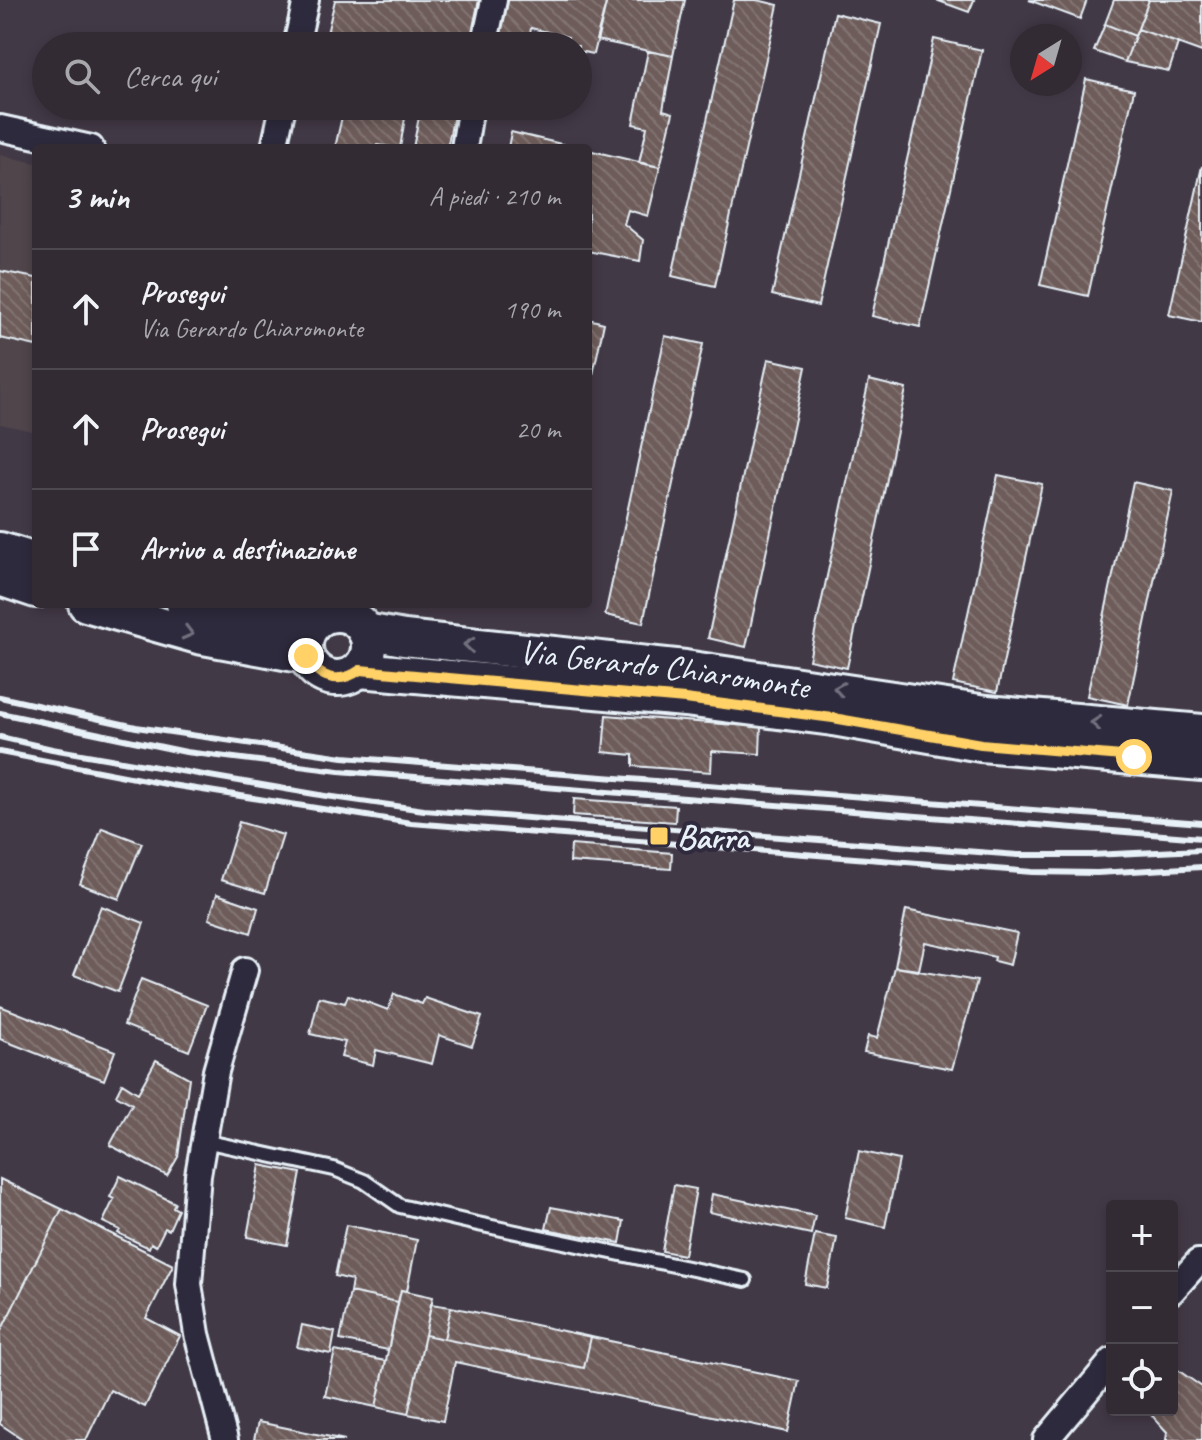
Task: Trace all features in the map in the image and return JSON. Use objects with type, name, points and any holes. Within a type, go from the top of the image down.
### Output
[{"type":"street","points":[[299,32],[306,0]]},
{"type":"street","points":[[487,32],[494,0]]},
{"type":"street","points":[[275,144],[280,120]]},
{"type":"street","points":[[465,144],[469,120]]},
{"type":"street","points":[[0,128],[73,144]]},
{"type":"street","points":[[0,550],[32,560]]},
{"type":"street","points":[[0,578],[32,589]]},
{"type":"street","points":[[100,608],[198,636],[306,656]]},
{"type":"street","points":[[202,608],[251,619],[314,623]]},
{"type":"street","points":[[330,614],[356,617],[369,647],[360,670],[351,676],[329,678],[319,674],[306,656],[304,644],[314,623],[330,614]]},
{"type":"street","name":"Via Gerardo Chiaromonte","points":[[356,617],[404,638],[700,670],[987,713],[1202,732]]},
{"type":"street","name":"Via Gerardo Chiaromonte","points":[[360,670],[685,699],[833,718],[981,744],[1202,763]]},
{"type":"street","points":[[225,1440],[197,1334],[189,1284],[198,1175],[216,1071],[245,970]]},
{"type":"street","points":[[1178,1285],[1200,1262]]},
{"type":"street","points":[[1046,1440],[1106,1368]]},
{"type":"lane","points":[[204,1141],[334,1169],[364,1181],[400,1206],[745,1280]]},
{"type":"shaded area","points":[[0,155],[32,162],[32,431],[0,424]]},
{"type":"building","points":[[335,0],[479,0],[472,32],[327,32]]},
{"type":"building","points":[[508,0],[607,0],[594,54],[592,32],[547,32],[531,28],[530,32],[501,32]]},
{"type":"building","points":[[607,0],[685,0],[673,56],[596,40]]},
{"type":"building","points":[[734,0],[757,0],[778,5],[715,286],[672,276]]},
{"type":"building","points":[[936,0],[974,0],[969,12]]},
{"type":"building","points":[[1029,0],[1087,0],[1080,19]]},
{"type":"building","points":[[1114,0],[1149,0],[1135,36],[1105,24]]},
{"type":"building","points":[[1149,0],[1202,0],[1202,52],[1138,29]]},
{"type":"building","points":[[835,13],[881,24],[818,306],[772,295]]},
{"type":"building","points":[[1105,24],[1135,36],[1125,62],[1094,51]]},
{"type":"building","points":[[1138,29],[1178,43],[1169,71],[1125,62]]},
{"type":"building","points":[[934,39],[982,50],[920,327],[872,316]]},
{"type":"building","points":[[648,51],[673,56],[663,110],[673,113],[660,167],[639,163],[647,127],[633,124]]},
{"type":"building","points":[[1086,79],[1134,90],[1088,296],[1040,285]]},
{"type":"building","points":[[341,120],[405,120],[401,144],[336,144]]},
{"type":"building","points":[[418,120],[453,120],[448,144],[414,144]]},
{"type":"building","points":[[511,132],[561,144],[509,144]]},
{"type":"building","points":[[592,151],[660,167],[648,216],[628,210],[624,224],[643,240],[640,261],[592,252]]},
{"type":"building","points":[[1202,166],[1202,322],[1169,315]]},
{"type":"building","points":[[0,271],[32,277],[32,345],[0,338]]},
{"type":"building","points":[[592,320],[604,323],[592,379]]},
{"type":"building","points":[[665,336],[703,344],[643,623],[605,615]]},
{"type":"building","points":[[768,359],[806,367],[746,647],[708,638]]},
{"type":"building","points":[[869,380],[906,389],[847,668],[809,660]]},
{"type":"building","points":[[998,475],[1042,484],[997,692],[953,683]]},
{"type":"building","points":[[1133,482],[1173,491],[1128,705],[1087,696]]},
{"type":"building","points":[[606,715],[761,727],[760,754],[712,751],[711,772],[633,766],[633,755],[603,752]]},
{"type":"building","points":[[574,799],[676,806],[675,822],[573,815]]},
{"type":"building","points":[[239,822],[283,835],[265,893],[221,880]]},
{"type":"building","points":[[102,828],[142,843],[119,899],[80,884]]},
{"type":"building","points":[[571,845],[672,853],[671,869],[570,862]]},
{"type":"building","points":[[217,894],[258,908],[251,933],[209,919]]},
{"type":"building","points":[[101,906],[144,923],[118,992],[74,975]]},
{"type":"building","points":[[906,910],[1017,933],[1010,965],[994,961],[995,957],[925,942],[919,970],[895,967]]},
{"type":"building","points":[[895,967],[977,981],[952,1069],[864,1052],[868,1036],[877,1038]]},
{"type":"building","points":[[141,979],[207,1005],[189,1051],[124,1025]]},
{"type":"building","points":[[394,994],[422,1004],[425,998],[482,1017],[472,1046],[439,1035],[432,1064],[376,1050],[373,1065],[341,1057],[345,1042],[310,1034],[319,997],[345,1003],[348,995],[388,1010]]},
{"type":"building","points":[[0,1006],[115,1051],[104,1080],[0,1039]]},
{"type":"building","points":[[156,1060],[189,1078],[178,1157],[167,1176],[110,1145],[132,1104],[116,1095],[122,1083],[138,1093]]},
{"type":"building","points":[[859,1151],[899,1160],[885,1227],[845,1218]]},
{"type":"building","points":[[260,1165],[301,1173],[287,1245],[247,1237]]},
{"type":"building","points":[[120,1176],[175,1203],[173,1207],[178,1210],[169,1230],[165,1228],[156,1246],[151,1243],[149,1248],[103,1222]]},
{"type":"building","points":[[0,1179],[62,1209],[0,1333]]},
{"type":"building","points":[[674,1185],[696,1189],[684,1255],[662,1251]]},
{"type":"building","points":[[712,1194],[815,1216],[811,1234],[709,1212]]},
{"type":"building","points":[[551,1207],[624,1221],[620,1243],[546,1229]]},
{"type":"building","points":[[62,1209],[173,1265],[146,1318],[180,1336],[145,1407],[110,1390],[86,1440],[24,1440],[0,1424],[0,1333]]},
{"type":"building","points":[[346,1225],[417,1240],[407,1291],[401,1290],[398,1302],[350,1292],[352,1280],[335,1276]]},
{"type":"building","points":[[815,1234],[837,1238],[827,1288],[805,1284]]},
{"type":"building","points":[[401,1290],[433,1297],[408,1414],[376,1407]]},
{"type":"building","points":[[350,1292],[398,1302],[388,1350],[340,1340]]},
{"type":"building","points":[[431,1304],[451,1307],[444,1339],[425,1335]]},
{"type":"building","points":[[451,1307],[591,1337],[584,1368],[444,1339]]},
{"type":"building","points":[[302,1325],[335,1332],[331,1354],[297,1347]]},
{"type":"building","points":[[425,1335],[584,1368],[591,1337],[799,1381],[788,1432],[455,1362],[443,1421],[408,1414]]},
{"type":"building","points":[[335,1351],[386,1361],[376,1407],[325,1396]]},
{"type":"building","points":[[1178,1370],[1202,1387],[1202,1440],[1166,1440],[1167,1432],[1152,1416],[1178,1416]]},
{"type":"building","points":[[258,1422],[345,1440],[254,1440]]},
{"type":"railway","points":[[0,697],[136,727],[343,757],[1202,823]]},
{"type":"railway","points":[[0,713],[186,752],[339,771],[1202,838]]},
{"type":"railway","points":[[0,737],[52,749],[424,810],[1018,855],[1202,850]]},
{"type":"railway","points":[[0,752],[171,785],[411,823],[1032,872],[1097,873],[1202,867]]},
{"type":"place","name":"Barra","points":[[659,836]]},
{"type":"route","points":[[306,656],[319,674],[329,678],[340,679],[360,670],[685,699],[833,718],[981,744],[1134,757]]}]
